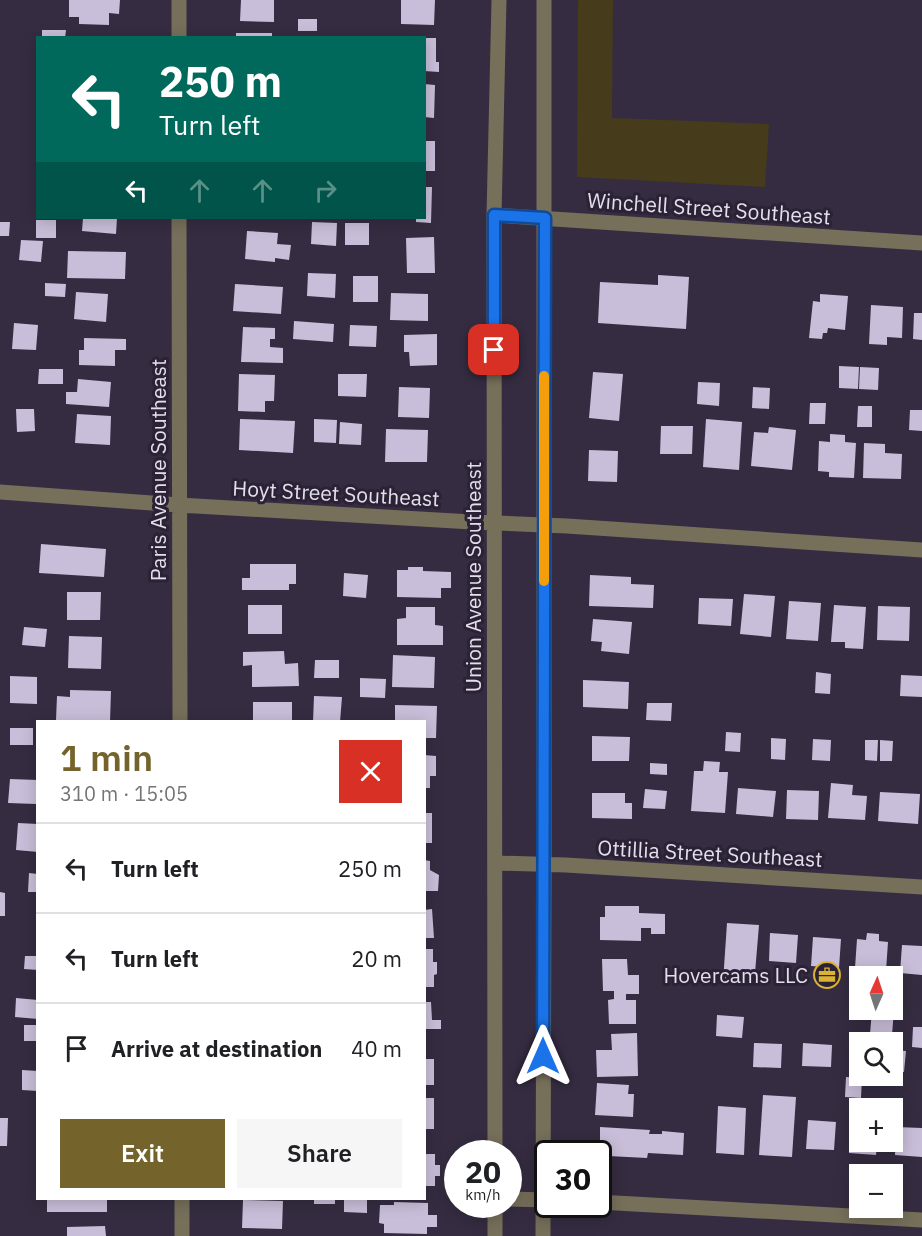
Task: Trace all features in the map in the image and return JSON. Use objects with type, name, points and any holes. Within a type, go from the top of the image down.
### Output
[{"type":"street","points":[[179,0],[179,36]]},
{"type":"street","name":"Union Avenue Southeast","points":[[495,1140],[494,215],[500,0]]},
{"type":"street","points":[[544,0],[545,1140]]},
{"type":"street","name":"Winchell Street Southeast","points":[[494,215],[922,243]]},
{"type":"street","name":"Paris Avenue Southeast","points":[[179,219],[180,720]]},
{"type":"street","name":"Hoyt Street Southeast","points":[[0,492],[922,550]]},
{"type":"street","name":"Ottillia Street Southeast","points":[[495,863],[922,887]]},
{"type":"street","points":[[182,1200],[182,1236]]},
{"type":"street","points":[[612,1203],[922,1220]]},
{"type":"street","points":[[495,1218],[495,1236]]},
{"type":"street","points":[[543,1236],[544,1218]]},
{"type":"shaded area","points":[[578,0],[613,0],[612,118],[769,124],[765,187],[577,177]]},
{"type":"building","points":[[69,0],[120,0],[119,14],[109,13],[109,25],[79,24],[79,17],[69,17]]},
{"type":"building","points":[[241,0],[274,0],[274,22],[240,21]]},
{"type":"building","points":[[401,0],[435,0],[434,25],[401,24]]},
{"type":"building","points":[[298,19],[317,19],[317,31],[298,31]]},
{"type":"building","points":[[42,30],[66,30],[65,36],[42,36]]},
{"type":"building","points":[[236,33],[272,33],[272,36],[236,36]]},
{"type":"building","points":[[426,38],[436,38],[436,62],[439,62],[439,72],[426,71]]},
{"type":"building","points":[[426,84],[435,85],[434,118],[426,117]]},
{"type":"building","points":[[426,141],[435,141],[435,171],[426,171]]},
{"type":"building","points":[[426,187],[432,187],[431,223],[416,222],[416,219],[426,219]]},
{"type":"building","points":[[83,219],[117,219],[116,234],[82,231]]},
{"type":"building","points":[[36,220],[56,220],[56,238],[36,238]]},
{"type":"building","points":[[0,222],[10,222],[9,236],[0,236]]},
{"type":"building","points":[[312,222],[337,223],[336,246],[311,244]]},
{"type":"building","points":[[345,223],[369,223],[369,245],[345,245]]},
{"type":"building","points":[[247,231],[278,233],[277,244],[291,245],[289,260],[275,258],[275,262],[245,259]]},
{"type":"building","points":[[434,237],[435,273],[407,273],[406,238]]},
{"type":"building","points":[[21,240],[43,241],[41,262],[19,260]]},
{"type":"building","points":[[68,251],[126,252],[125,279],[67,278]]},
{"type":"building","points":[[308,273],[336,274],[335,298],[307,296]]},
{"type":"building","points":[[658,275],[689,277],[686,329],[598,323],[600,282],[658,285]]},
{"type":"building","points":[[353,276],[378,276],[378,302],[353,302]]},
{"type":"building","points":[[45,283],[66,284],[65,297],[45,296]]},
{"type":"building","points":[[235,284],[283,287],[281,314],[233,311]]},
{"type":"building","points":[[76,292],[108,294],[106,322],[74,319]]},
{"type":"building","points":[[391,293],[428,294],[428,321],[390,320]]},
{"type":"building","points":[[820,294],[848,296],[845,330],[828,328],[827,333],[823,333],[822,339],[809,338],[813,301],[820,302]]},
{"type":"building","points":[[871,305],[903,307],[902,338],[887,337],[887,345],[869,344]]},
{"type":"building","points":[[914,313],[922,313],[922,340],[913,339]]},
{"type":"building","points":[[294,321],[334,324],[333,342],[293,339]]},
{"type":"building","points":[[14,323],[38,325],[36,350],[12,349]]},
{"type":"building","points":[[350,325],[377,326],[376,347],[349,346]]},
{"type":"building","points":[[243,327],[275,328],[275,339],[270,339],[270,347],[283,348],[283,363],[241,362]]},
{"type":"building","points":[[437,334],[437,365],[410,366],[409,352],[404,352],[404,335]]},
{"type":"building","points":[[84,338],[126,339],[126,350],[115,350],[115,366],[79,365],[79,350],[84,350]]},
{"type":"building","points":[[839,366],[859,367],[858,389],[839,388]]},
{"type":"building","points":[[860,367],[879,368],[878,390],[859,389]]},
{"type":"building","points":[[39,369],[63,369],[63,384],[38,384]]},
{"type":"building","points":[[593,372],[623,374],[619,421],[589,418]]},
{"type":"building","points":[[239,374],[275,375],[274,401],[265,401],[265,412],[238,411]]},
{"type":"building","points":[[338,374],[367,374],[366,397],[338,396]]},
{"type":"building","points":[[78,379],[111,382],[109,407],[66,404],[66,392],[77,392]]},
{"type":"building","points":[[698,382],[720,383],[719,406],[697,404]]},
{"type":"building","points":[[399,387],[430,388],[429,418],[398,417]]},
{"type":"building","points":[[753,387],[770,388],[769,409],[752,408]]},
{"type":"building","points":[[810,403],[826,403],[825,424],[809,424]]},
{"type":"building","points":[[858,406],[872,406],[872,427],[857,427]]},
{"type":"building","points":[[16,409],[34,409],[35,431],[17,432]]},
{"type":"building","points":[[910,410],[922,410],[922,431],[909,430]]},
{"type":"building","points":[[77,414],[111,416],[110,445],[75,443]]},
{"type":"building","points":[[240,419],[295,421],[293,453],[239,450]]},
{"type":"building","points":[[314,419],[337,420],[336,443],[314,442]]},
{"type":"building","points":[[706,419],[742,422],[739,470],[703,467]]},
{"type":"building","points":[[340,422],[362,424],[361,445],[339,444]]},
{"type":"building","points":[[661,426],[693,426],[692,454],[660,454]]},
{"type":"building","points":[[769,427],[796,430],[792,470],[751,466],[754,432],[768,433]]},
{"type":"building","points":[[386,429],[428,430],[427,462],[385,462]]},
{"type":"building","points":[[830,434],[845,435],[845,442],[856,443],[854,478],[829,477],[829,472],[818,471],[819,441],[830,442]]},
{"type":"building","points":[[864,443],[885,444],[885,453],[902,454],[901,479],[863,478]]},
{"type":"building","points":[[589,450],[618,451],[617,482],[588,481]]},
{"type":"building","points":[[41,544],[106,549],[104,577],[39,573]]},
{"type":"building","points":[[250,564],[296,564],[296,584],[289,584],[289,590],[242,590],[242,578],[250,578]]},
{"type":"building","points":[[408,567],[423,567],[423,571],[451,572],[451,588],[441,588],[441,598],[397,597],[397,570],[408,570]]},
{"type":"building","points":[[344,573],[368,575],[366,598],[343,596]]},
{"type":"building","points":[[590,575],[631,577],[631,584],[654,585],[653,608],[589,606]]},
{"type":"building","points":[[67,592],[101,592],[100,620],[67,620]]},
{"type":"building","points":[[744,594],[775,596],[771,637],[740,634]]},
{"type":"building","points":[[699,598],[733,599],[731,626],[698,624]]},
{"type":"building","points":[[789,601],[821,603],[818,641],[786,639]]},
{"type":"building","points":[[248,605],[282,605],[282,634],[248,634]]},
{"type":"building","points":[[834,605],[866,607],[863,649],[845,648],[845,642],[831,642]]},
{"type":"building","points":[[878,606],[910,607],[909,641],[877,640]]},
{"type":"building","points":[[406,607],[435,607],[435,625],[443,626],[443,645],[397,645],[397,619],[406,618]]},
{"type":"building","points":[[593,619],[632,622],[629,654],[601,651],[602,642],[591,641]]},
{"type":"building","points":[[24,627],[47,629],[45,647],[22,645]]},
{"type":"building","points":[[69,636],[102,637],[101,669],[68,668]]},
{"type":"building","points":[[284,651],[285,664],[298,663],[299,686],[252,687],[252,665],[243,666],[243,652]]},
{"type":"building","points":[[393,655],[435,657],[434,688],[392,687]]},
{"type":"building","points":[[315,660],[339,660],[339,678],[314,678]]},
{"type":"building","points":[[816,672],[831,674],[830,694],[815,693]]},
{"type":"building","points":[[901,675],[922,676],[922,697],[900,696]]},
{"type":"building","points":[[10,676],[37,677],[37,704],[10,703]]},
{"type":"building","points":[[360,678],[386,679],[385,698],[360,697]]},
{"type":"building","points":[[583,680],[629,682],[628,709],[583,707]]},
{"type":"building","points":[[70,690],[111,691],[110,720],[56,720],[57,696],[70,697]]},
{"type":"building","points":[[314,696],[342,697],[340,720],[313,720]]},
{"type":"building","points":[[253,702],[292,702],[292,720],[253,720]]},
{"type":"building","points":[[647,703],[672,703],[671,721],[646,720]]},
{"type":"building","points":[[395,705],[437,706],[436,738],[426,738],[426,720],[395,720]]},
{"type":"building","points":[[10,728],[33,728],[33,745],[10,745]]},
{"type":"building","points":[[726,732],[741,733],[740,752],[725,751]]},
{"type":"building","points":[[592,736],[630,737],[629,761],[592,761]]},
{"type":"building","points":[[771,738],[786,739],[785,760],[771,759]]},
{"type":"building","points":[[813,739],[831,740],[830,761],[812,760]]},
{"type":"building","points":[[865,740],[878,740],[877,761],[865,760]]},
{"type":"building","points":[[880,740],[893,741],[892,761],[880,761]]},
{"type":"building","points":[[426,755],[436,756],[436,776],[430,776],[430,788],[426,788]]},
{"type":"building","points":[[704,761],[720,762],[719,772],[728,772],[725,813],[691,811],[694,771],[703,771]]},
{"type":"building","points":[[650,763],[667,764],[667,775],[650,774]]},
{"type":"building","points":[[10,779],[36,780],[36,804],[8,803]]},
{"type":"building","points":[[831,783],[853,785],[852,795],[867,796],[865,820],[828,818]]},
{"type":"building","points":[[738,788],[776,791],[773,817],[736,814]]},
{"type":"building","points":[[645,789],[667,791],[665,809],[643,808]]},
{"type":"building","points":[[787,790],[819,791],[818,820],[786,819]]},
{"type":"building","points":[[880,792],[920,794],[918,824],[878,821]]},
{"type":"building","points":[[592,793],[625,793],[625,803],[632,803],[632,819],[592,818]]},
{"type":"building","points":[[426,813],[432,813],[432,843],[426,843]]},
{"type":"building","points":[[18,823],[36,824],[36,852],[16,850]]},
{"type":"building","points":[[426,860],[430,861],[430,870],[439,875],[438,891],[426,891]]},
{"type":"building","points":[[29,873],[36,874],[36,892],[28,892]]},
{"type":"building","points":[[0,892],[5,893],[5,916],[0,916]]},
{"type":"building","points":[[605,906],[639,906],[639,913],[665,914],[665,934],[651,934],[651,928],[641,928],[641,941],[600,940],[600,917],[605,917]]},
{"type":"building","points":[[432,909],[434,938],[426,938],[426,910]]},
{"type":"building","points":[[727,923],[759,925],[754,985],[723,982]]},
{"type":"building","points":[[770,933],[798,935],[796,963],[769,961]]},
{"type":"building","points":[[867,933],[879,934],[879,941],[888,942],[886,966],[855,966],[857,939],[866,940]]},
{"type":"building","points":[[813,937],[841,939],[839,968],[811,966]]},
{"type":"building","points":[[902,945],[922,946],[922,975],[903,973],[903,966],[900,966]]},
{"type":"building","points":[[426,949],[433,949],[433,962],[437,962],[434,987],[426,987]]},
{"type":"building","points":[[25,956],[36,956],[36,970],[24,969]]},
{"type":"building","points":[[602,959],[627,959],[628,975],[639,975],[639,994],[626,994],[626,1000],[636,1000],[636,1024],[609,1024],[608,1000],[614,999],[614,991],[603,991]]},
{"type":"building","points":[[16,998],[36,1000],[36,1019],[15,1017]]},
{"type":"building","points":[[426,1002],[431,1002],[432,1020],[441,1020],[441,1029],[426,1029]]},
{"type":"building","points":[[717,1015],[744,1017],[742,1038],[716,1036]]},
{"type":"building","points":[[871,1020],[893,1020],[892,1032],[870,1032]]},
{"type":"building","points":[[24,1025],[36,1025],[36,1041],[24,1041]]},
{"type":"building","points":[[913,1027],[922,1027],[922,1048],[912,1047]]},
{"type":"building","points":[[637,1033],[638,1076],[597,1077],[596,1050],[612,1050],[611,1034]]},
{"type":"building","points":[[754,1043],[782,1044],[781,1068],[753,1067]]},
{"type":"building","points":[[803,1043],[832,1045],[831,1067],[802,1066]]},
{"type":"building","points":[[903,1051],[906,1051],[903,1072]]},
{"type":"building","points":[[426,1059],[434,1059],[434,1085],[426,1085]]},
{"type":"building","points":[[22,1070],[36,1071],[36,1091],[22,1090]]},
{"type":"building","points":[[846,1077],[849,1077],[849,1086],[862,1086],[861,1098],[845,1097]]},
{"type":"building","points":[[597,1083],[629,1085],[628,1094],[634,1094],[633,1117],[595,1115]]},
{"type":"building","points":[[763,1095],[796,1097],[792,1157],[759,1155]]},
{"type":"building","points":[[426,1098],[434,1098],[434,1129],[426,1129]]},
{"type":"building","points":[[718,1106],[746,1108],[744,1155],[716,1153]]},
{"type":"building","points":[[0,1118],[8,1118],[7,1146],[0,1146]]},
{"type":"building","points":[[808,1120],[836,1122],[834,1150],[806,1149]]},
{"type":"building","points":[[600,1127],[650,1130],[649,1134],[662,1134],[662,1131],[684,1133],[683,1155],[648,1153],[647,1158],[612,1156],[612,1140],[600,1140]]},
{"type":"building","points":[[903,1127],[922,1128],[922,1157],[895,1155],[895,1152],[903,1152]]},
{"type":"building","points":[[849,1152],[876,1152],[876,1155]]},
{"type":"building","points":[[426,1154],[435,1154],[435,1165],[440,1165],[440,1176],[435,1176],[435,1186],[426,1186]]},
{"type":"building","points":[[47,1200],[107,1200],[107,1212],[47,1212]]},
{"type":"building","points":[[243,1200],[283,1201],[282,1229],[242,1228]]},
{"type":"building","points":[[314,1200],[335,1200],[335,1204],[314,1204]]},
{"type":"building","points":[[344,1200],[367,1200],[367,1213],[344,1212]]},
{"type":"building","points":[[394,1202],[428,1203],[428,1215],[437,1215],[437,1227],[427,1227],[427,1234],[384,1233],[384,1224],[379,1223],[380,1205],[394,1205]]},
{"type":"building","points":[[105,1226],[106,1236],[67,1236],[67,1227]]},
{"type":"slow traffic","points":[[544,376],[544,581]]},
{"type":"place","name":"Hovercams LLC","points":[[827,975]]},
{"type":"route","points":[[494,350],[494,215],[545,218],[543,1056]]}]
